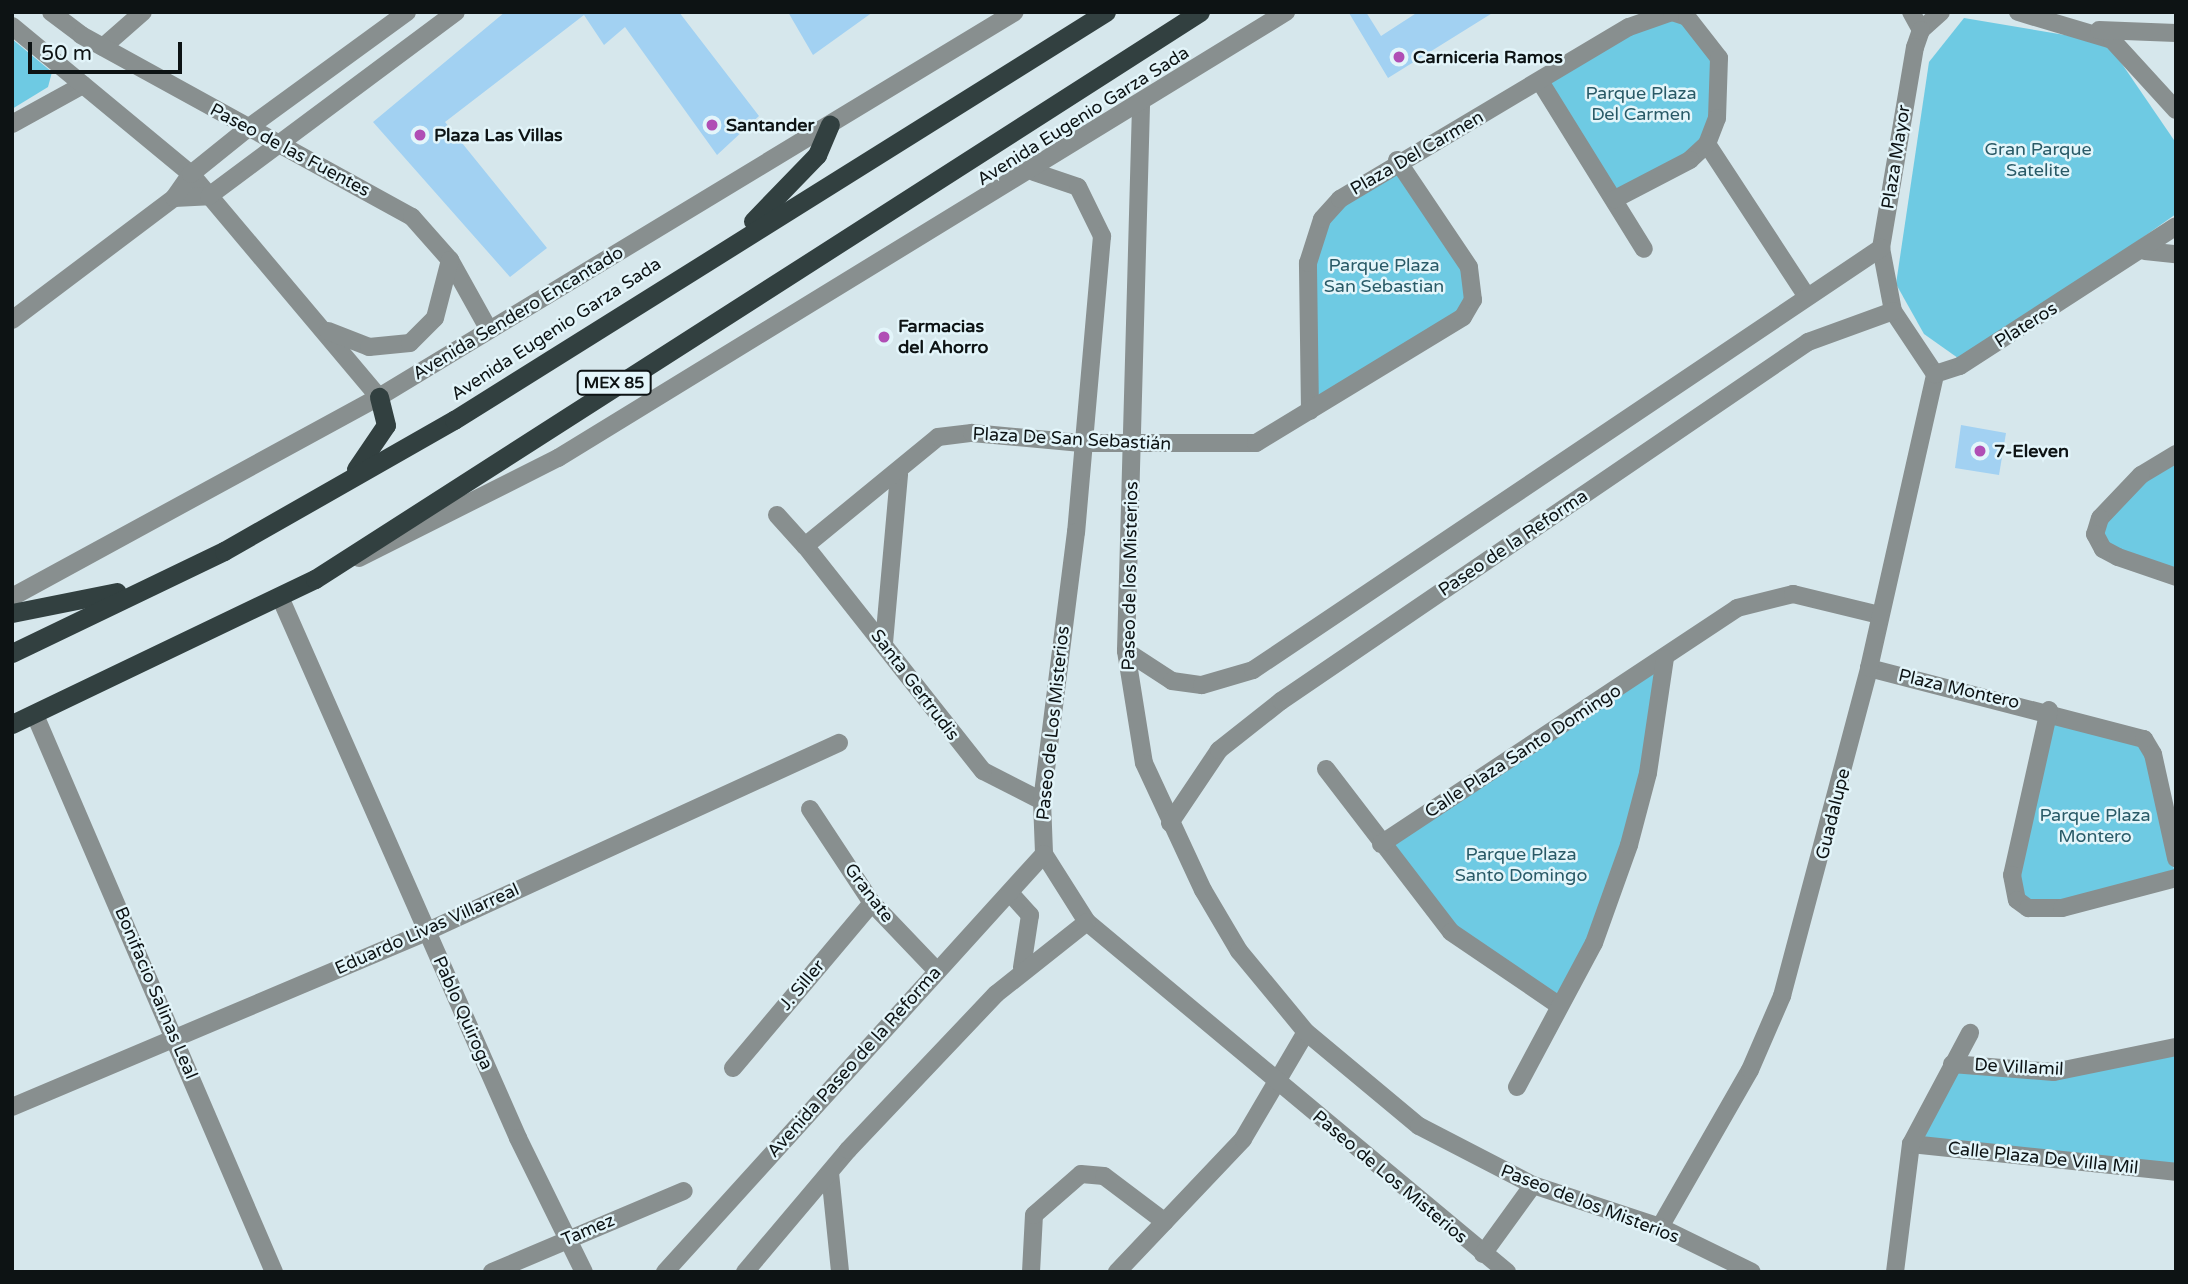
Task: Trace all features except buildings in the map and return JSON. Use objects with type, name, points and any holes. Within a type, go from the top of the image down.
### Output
[{"type":"highway","name":"Avenida Eugenio Garza Sada","points":[[12,653],[138,588],[224,551],[347,478],[454,420],[713,255],[1106,12]]},
{"type":"highway","name":"Avenida Eugenio Garza Sada","points":[[12,724],[315,579],[1200,12]]},
{"type":"highway","points":[[713,255],[817,155],[830,125]]},
{"type":"highway","points":[[347,478],[383,434],[386,415],[379,397]]},
{"type":"highway","points":[[12,613],[138,588]]},
{"type":"street","name":"Paseo de las Fuentes","points":[[51,12],[103,47],[280,147],[412,217],[450,260],[489,330]]},
{"type":"street","points":[[103,47],[143,12]]},
{"type":"street","points":[[12,320],[174,198],[191,174],[248,128],[407,12]]},
{"type":"street","points":[[174,198],[209,196],[280,147],[456,12]]},
{"type":"street","name":"Avenida Sendero Encantado","points":[[12,597],[379,397],[1015,12]]},
{"type":"street","name":"Avenida Eugenio Garza Sada","points":[[315,579],[558,458],[1034,172],[1286,12]]},
{"type":"street","points":[[1911,12],[1921,30],[1941,12]]},
{"type":"street","points":[[2018,12],[2094,30],[2176,33]]},
{"type":"street","name":"Plaza Del Carmen","points":[[1310,411],[1308,263],[1313,239],[1340,199],[1397,160],[1541,83],[1651,17],[1687,16],[1719,58],[1722,92],[1707,144]]},
{"type":"street","points":[[12,26],[191,174],[379,397]]},
{"type":"street","name":"Plaza Mayor","points":[[1893,311],[1881,248],[1921,30]]},
{"type":"street","points":[[2094,30],[2131,57],[2174,103]]},
{"type":"street","points":[[1541,83],[1644,249]]},
{"type":"street","points":[[12,124],[83,85]]},
{"type":"street","name":"Paseo de los Misterios","points":[[1141,106],[1126,651],[1144,763],[1170,823],[1239,951],[1306,1032],[1419,1126],[1533,1185],[1660,1227],[1752,1272]]},
{"type":"street","points":[[1615,199],[1690,160],[1707,144],[1805,294]]},
{"type":"street","name":"Plaza De San Sebastián","points":[[899,475],[938,438],[1004,434],[1082,443],[1256,443],[1462,317],[1473,300],[1469,267],[1397,160]]},
{"type":"street","name":"Paseo de Los Misterios","points":[[1034,172],[1078,187],[1096,213],[1102,236],[1042,801],[1044,854],[1087,922],[1507,1272]]},
{"type":"street","name":"Plateros","points":[[1935,374],[1960,366],[2145,251],[2176,226]]},
{"type":"street","points":[[1126,651],[1172,681],[1202,685],[1253,670],[1805,294],[1881,248]]},
{"type":"street","points":[[2145,251],[2176,254]]},
{"type":"street","points":[[316,324],[369,347],[410,343],[435,318],[450,260]]},
{"type":"street","points":[[1893,311],[1935,374]]},
{"type":"street","name":"Paseo de la Reforma","points":[[1170,823],[1219,750],[1281,701],[1808,342],[1893,311]]},
{"type":"street","name":"Guadalupe","points":[[1660,1227],[1751,1070],[1782,996],[1870,668],[1935,374]]},
{"type":"street","points":[[2176,454],[2141,475],[2100,518],[2095,534],[2103,549],[2118,557],[2176,577]]},
{"type":"street","points":[[805,546],[899,475]]},
{"type":"street","points":[[884,643],[899,475]]},
{"type":"street","name":"Santa Gertrudis","points":[[777,515],[884,643],[983,771],[1042,801]]},
{"type":"street","name":"Calle Plaza Santo Domingo","points":[[1381,844],[1665,658],[1765,596],[1793,594],[1880,615]]},
{"type":"street","name":"Pablo Quiroga","points":[[280,597],[428,931],[584,1272]]},
{"type":"street","points":[[1517,1087],[1557,1004],[1594,943],[1629,845],[1648,773],[1665,658]]},
{"type":"street","name":"Plaza Montero","points":[[1870,668],[2049,710],[2144,739],[2153,754],[2176,858]]},
{"type":"street","points":[[2049,710],[2012,874],[2017,900],[2028,908],[2062,908],[2176,878]]},
{"type":"street","name":"Bonifacio Salinas Leal","points":[[35,715],[274,1272]]},
{"type":"street","name":"Eduardo Livas Villarreal","points":[[12,1107],[428,931],[839,743]]},
{"type":"street","points":[[1326,769],[1451,932],[1557,1004]]},
{"type":"street","name":"Granate","points":[[810,808],[872,903],[936,970]]},
{"type":"street","name":"Avenida Paseo de la Reforma","points":[[665,1272],[1044,854]]},
{"type":"street","points":[[1010,893],[1031,915],[1022,967]]},
{"type":"street","name":"J. Siller","points":[[733,1068],[872,903]]},
{"type":"street","points":[[745,1272],[830,1173],[1022,967],[1087,922]]},
{"type":"street","points":[[1118,1272],[1243,1139],[1306,1032]]},
{"type":"street","points":[[1952,1064],[1970,1033]]},
{"type":"street","name":"De Villamil","points":[[1895,1272],[1911,1144],[1952,1064],[2054,1072],[2176,1047]]},
{"type":"street","name":"Calle Plaza De Villa Mil","points":[[1911,1144],[2176,1172]]},
{"type":"street","points":[[830,1173],[840,1272]]},
{"type":"street","points":[[1031,1272],[1034,1215],[1081,1174],[1104,1175],[1165,1222]]},
{"type":"street","points":[[1483,1254],[1533,1185]]},
{"type":"street","name":"Tamez","points":[[492,1272],[684,1191]]},
{"type":"green space","name":"Parque Plaza Del Carmen","points":[[1672,12],[1719,58],[1707,144],[1615,199],[1541,83]]},
{"type":"green space","name":"Gran Parque Satelite","points":[[1964,18],[2107,42],[2176,143],[2176,214],[1965,363],[1924,334],[1896,284],[1929,62]]},
{"type":"green space","points":[[12,39],[52,72],[48,87],[12,109]]},
{"type":"green space","name":"Parque Plaza San Sebastian","points":[[1397,160],[1469,267],[1473,300],[1310,411],[1308,263],[1322,219]]},
{"type":"green space","points":[[2176,454],[2176,577],[2118,557],[2095,525]]},
{"type":"green space","name":"Parque Plaza Santo Domingo","points":[[1665,658],[1629,845],[1557,1004],[1482,955],[1381,844]]},
{"type":"green space","name":"Parque Plaza Montero","points":[[2049,710],[2144,739],[2176,878],[2028,908],[2012,875]]},
{"type":"green space","points":[[2176,1047],[2176,1172],[1911,1144],[1952,1064],[2054,1072]]},
{"type":"place","name":"Carniceria Ramos","points":[[1399,57]]},
{"type":"place","name":"Santander","points":[[712,125]]},
{"type":"place","name":"Plaza Las Villas","points":[[420,135]]},
{"type":"place","name":"Farmacias del Ahorro","points":[[884,337]]},
{"type":"place","name":"7-Eleven","points":[[1980,451]]}]
